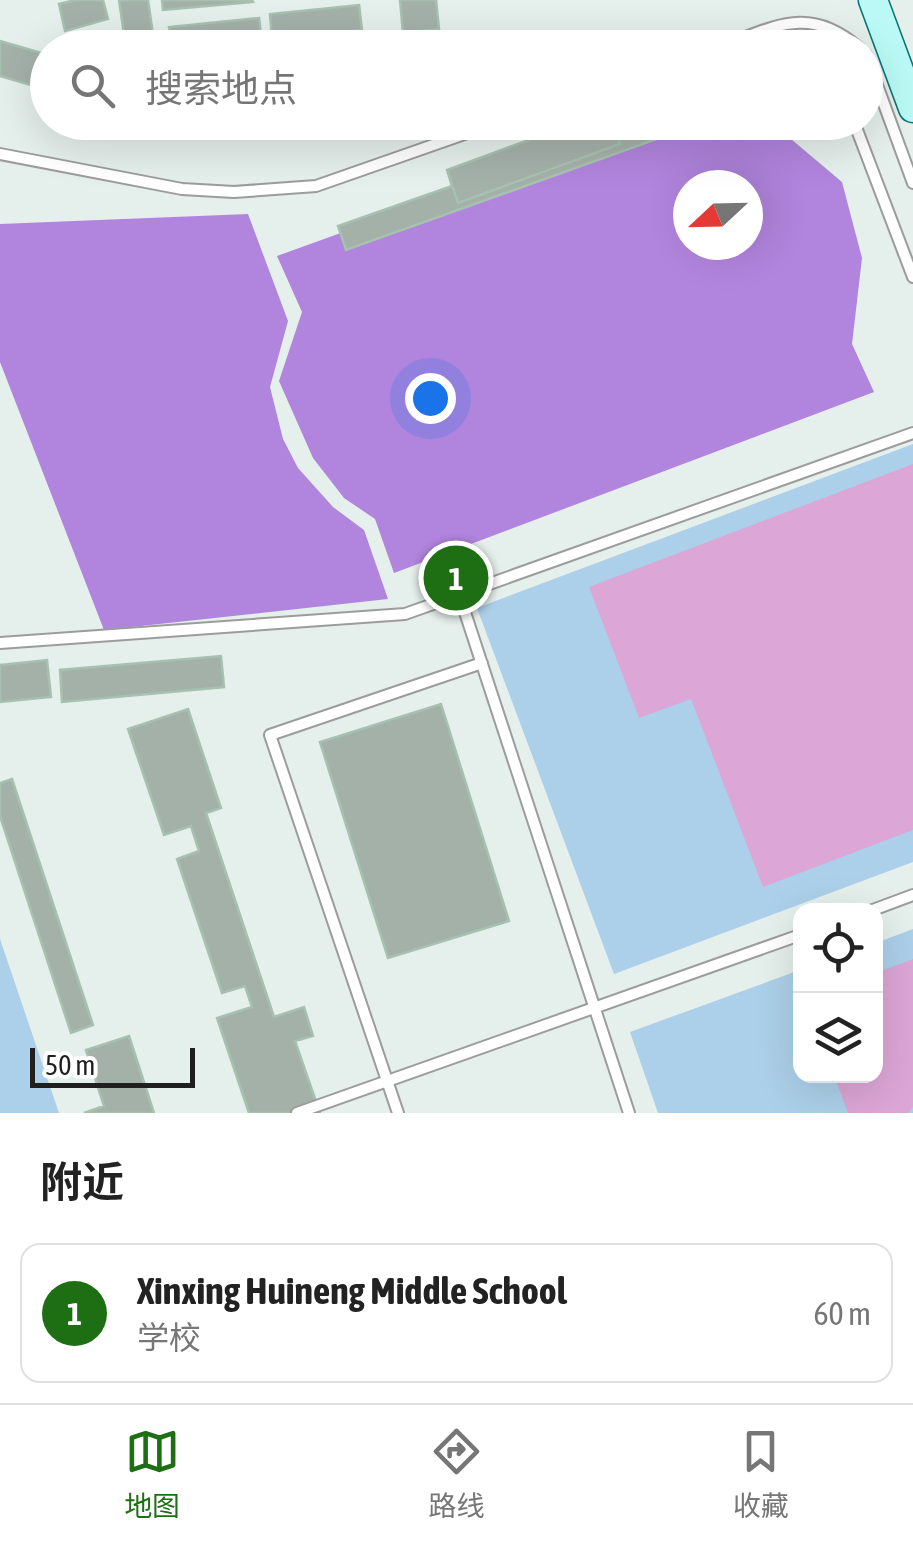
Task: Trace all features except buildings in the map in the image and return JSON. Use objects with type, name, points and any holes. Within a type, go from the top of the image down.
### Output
[{"type":"street","points":[[873,0],[913,108]]},
{"type":"lane","points":[[768,30],[796,20],[823,23],[836,30]]},
{"type":"lane","points":[[883,101],[913,183]]},
{"type":"lane","points":[[0,154],[182,190],[234,192],[316,186],[448,140]]},
{"type":"lane","points":[[861,140],[913,276]]},
{"type":"lane","points":[[0,643],[404,614],[913,433]]},
{"type":"lane","points":[[459,594],[629,1113]]},
{"type":"lane","points":[[398,1113],[270,735],[482,663]]},
{"type":"lane","points":[[883,905],[913,895]]},
{"type":"lane","points":[[297,1113],[793,937]]},
{"type":"shaded area","points":[[599,140],[792,140],[842,182],[862,258],[852,344],[874,392],[394,573],[375,519],[344,498],[313,458],[279,381],[302,312],[277,256]]},
{"type":"shaded area","points":[[248,214],[288,321],[270,387],[283,439],[298,468],[333,507],[364,530],[388,599],[104,630],[0,362],[0,224]]},
{"type":"shaded area","points":[[913,444],[913,862],[804,903],[793,903],[793,907],[614,974],[477,608]]},
{"type":"shaded area","points":[[913,464],[913,830],[763,887],[691,699],[639,718],[589,587]]},
{"type":"shaded area","points":[[913,929],[913,1113],[658,1113],[630,1032],[793,973],[793,1083],[883,1083],[883,940]]},
{"type":"shaded area","points":[[0,939],[59,1113],[0,1113]]},
{"type":"shaded area","points":[[913,959],[913,1107],[908,1113],[848,1113],[837,1083],[883,1083],[883,970]]},
{"type":"place","name":"Xinxing Huineng Middle School","points":[[456,578]]}]
